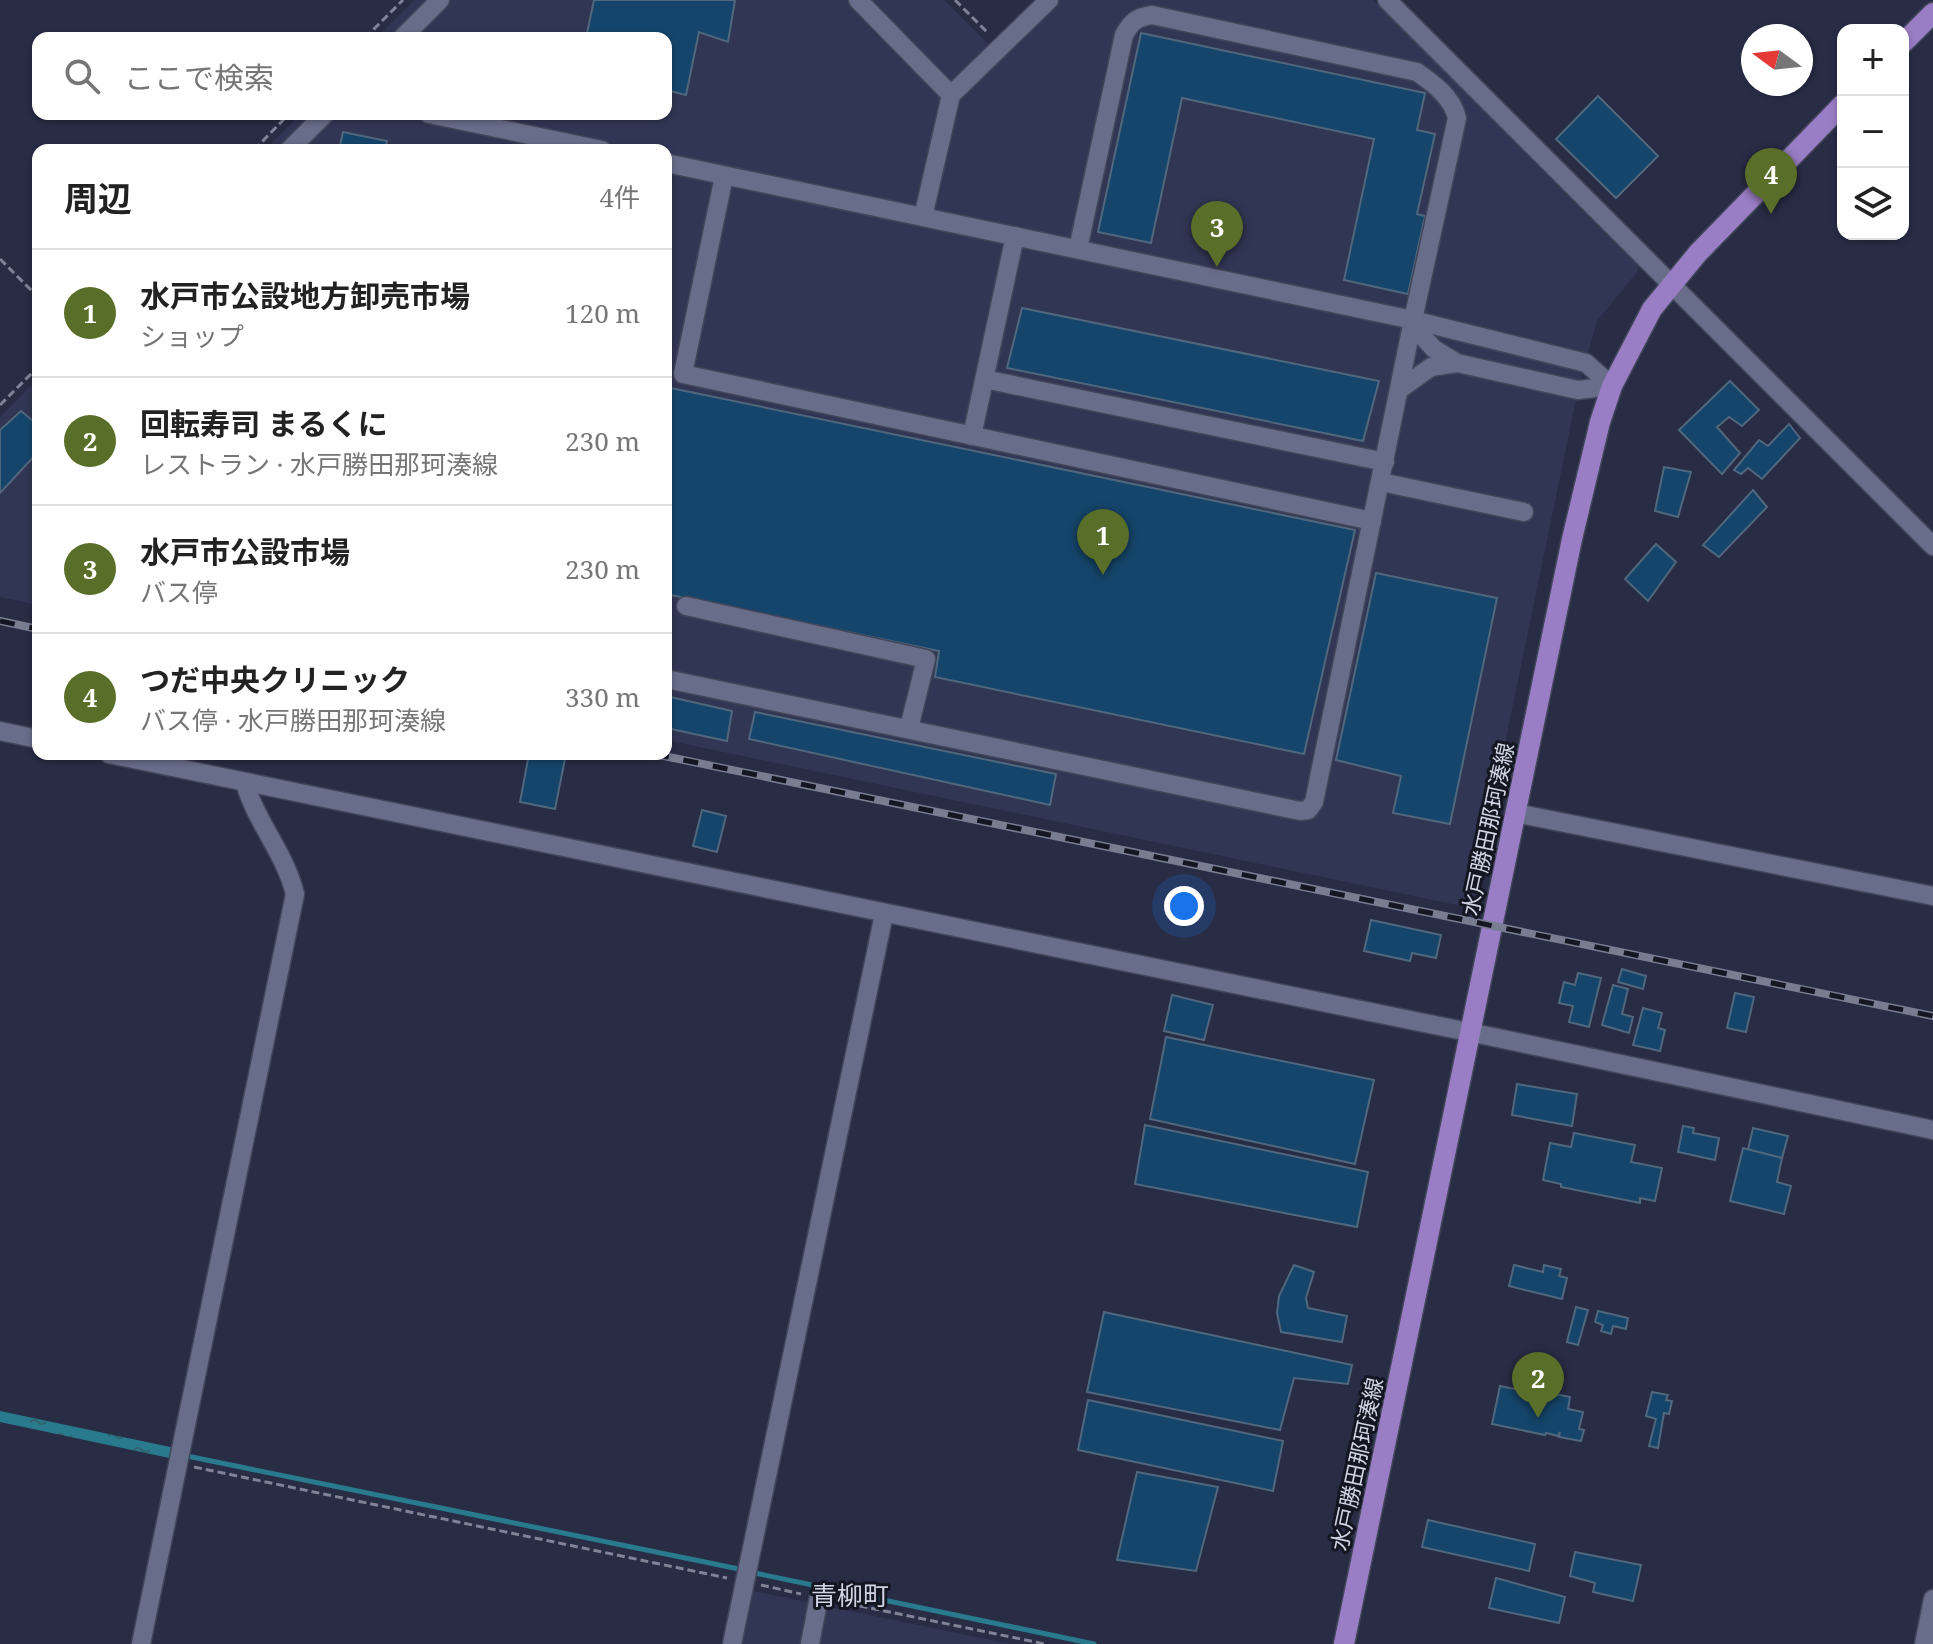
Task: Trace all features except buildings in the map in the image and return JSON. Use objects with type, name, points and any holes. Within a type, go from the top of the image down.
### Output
[{"type":"main road","points":[[1909,37],[1933,13]]},
{"type":"main road","name":"水戸勝田那珂湊線","points":[[1344,1644],[1572,539],[1600,422],[1612,386],[1637,334],[1671,285],[1698,253],[1837,110]]},
{"type":"street","points":[[408,32],[440,0]]},
{"type":"street","points":[[858,0],[951,95]]},
{"type":"street","points":[[923,217],[951,95],[1049,0]]},
{"type":"street","points":[[1387,0],[1933,546]]},
{"type":"street","points":[[672,680],[1300,811],[1308,810],[1314,802],[1457,118],[1454,107],[1429,80],[1417,72],[1152,15],[1141,17],[1130,24],[1124,35],[1078,249]]},
{"type":"street","points":[[1454,107],[1475,87]]},
{"type":"street","points":[[295,144],[319,120]]},
{"type":"street","points":[[458,120],[573,144]]},
{"type":"street","points":[[672,164],[1413,320],[1586,363],[1612,386]]},
{"type":"street","points":[[724,176],[675,372],[1372,521]]},
{"type":"street","points":[[972,436],[1015,236]]},
{"type":"street","points":[[1413,320],[1434,349],[1457,363],[1578,390],[1612,386]]},
{"type":"street","points":[[1399,390],[1431,367],[1457,363]]},
{"type":"street","points":[[984,379],[1385,462]]},
{"type":"street","points":[[1381,482],[1524,512]]},
{"type":"street","points":[[686,606],[926,659],[909,728]]},
{"type":"street","points":[[0,731],[32,738]]},
{"type":"street","points":[[137,760],[1933,1130]]},
{"type":"street","points":[[141,1644],[295,894],[289,870],[249,797],[245,783]]},
{"type":"street","points":[[1515,813],[1933,896]]},
{"type":"street","points":[[732,1644],[884,914]]},
{"type":"street","points":[[810,1644],[819,1597]]},
{"type":"street","points":[[1924,1644],[1933,1599]]},
{"type":"path","points":[[371,32],[403,0]]},
{"type":"path","points":[[955,0],[990,35]]},
{"type":"path","points":[[260,144],[283,120]]},
{"type":"path","points":[[0,259],[32,291]]},
{"type":"path","points":[[0,405],[32,373]]},
{"type":"path","points":[[178,1464],[1045,1644]]},
{"type":"shaded area","points":[[414,0],[944,0],[990,46],[1036,0],[1373,0],[1638,261],[1638,271],[1597,321],[1578,390],[1471,908],[672,741],[672,144],[271,144],[295,120],[672,120],[672,32],[382,32]]},
{"type":"shaded area","points":[[32,384],[32,604],[0,597],[0,417]]},
{"type":"shaded area","points":[[753,1591],[1010,1644],[742,1644]]},
{"type":"water","points":[[0,1411],[175,1448],[174,1459],[0,1422]]},
{"type":"waterway","points":[[187,1456],[739,1569]]},
{"type":"waterway","points":[[755,1573],[1094,1644]]},
{"type":"railway","points":[[0,621],[32,628]]},
{"type":"railway","points":[[672,758],[1933,1016]]},
{"type":"place","name":"つだ中央クリニック","points":[[1771,214]]},
{"type":"place","name":"水戸市公設市場","points":[[1217,267]]},
{"type":"place","name":"水戸市公設地方卸売市場","points":[[1103,575]]},
{"type":"place","name":"回転寿司 まるくに","points":[[1538,1418]]},
{"type":"district","name":"青柳町","points":[[850,1595]]}]
